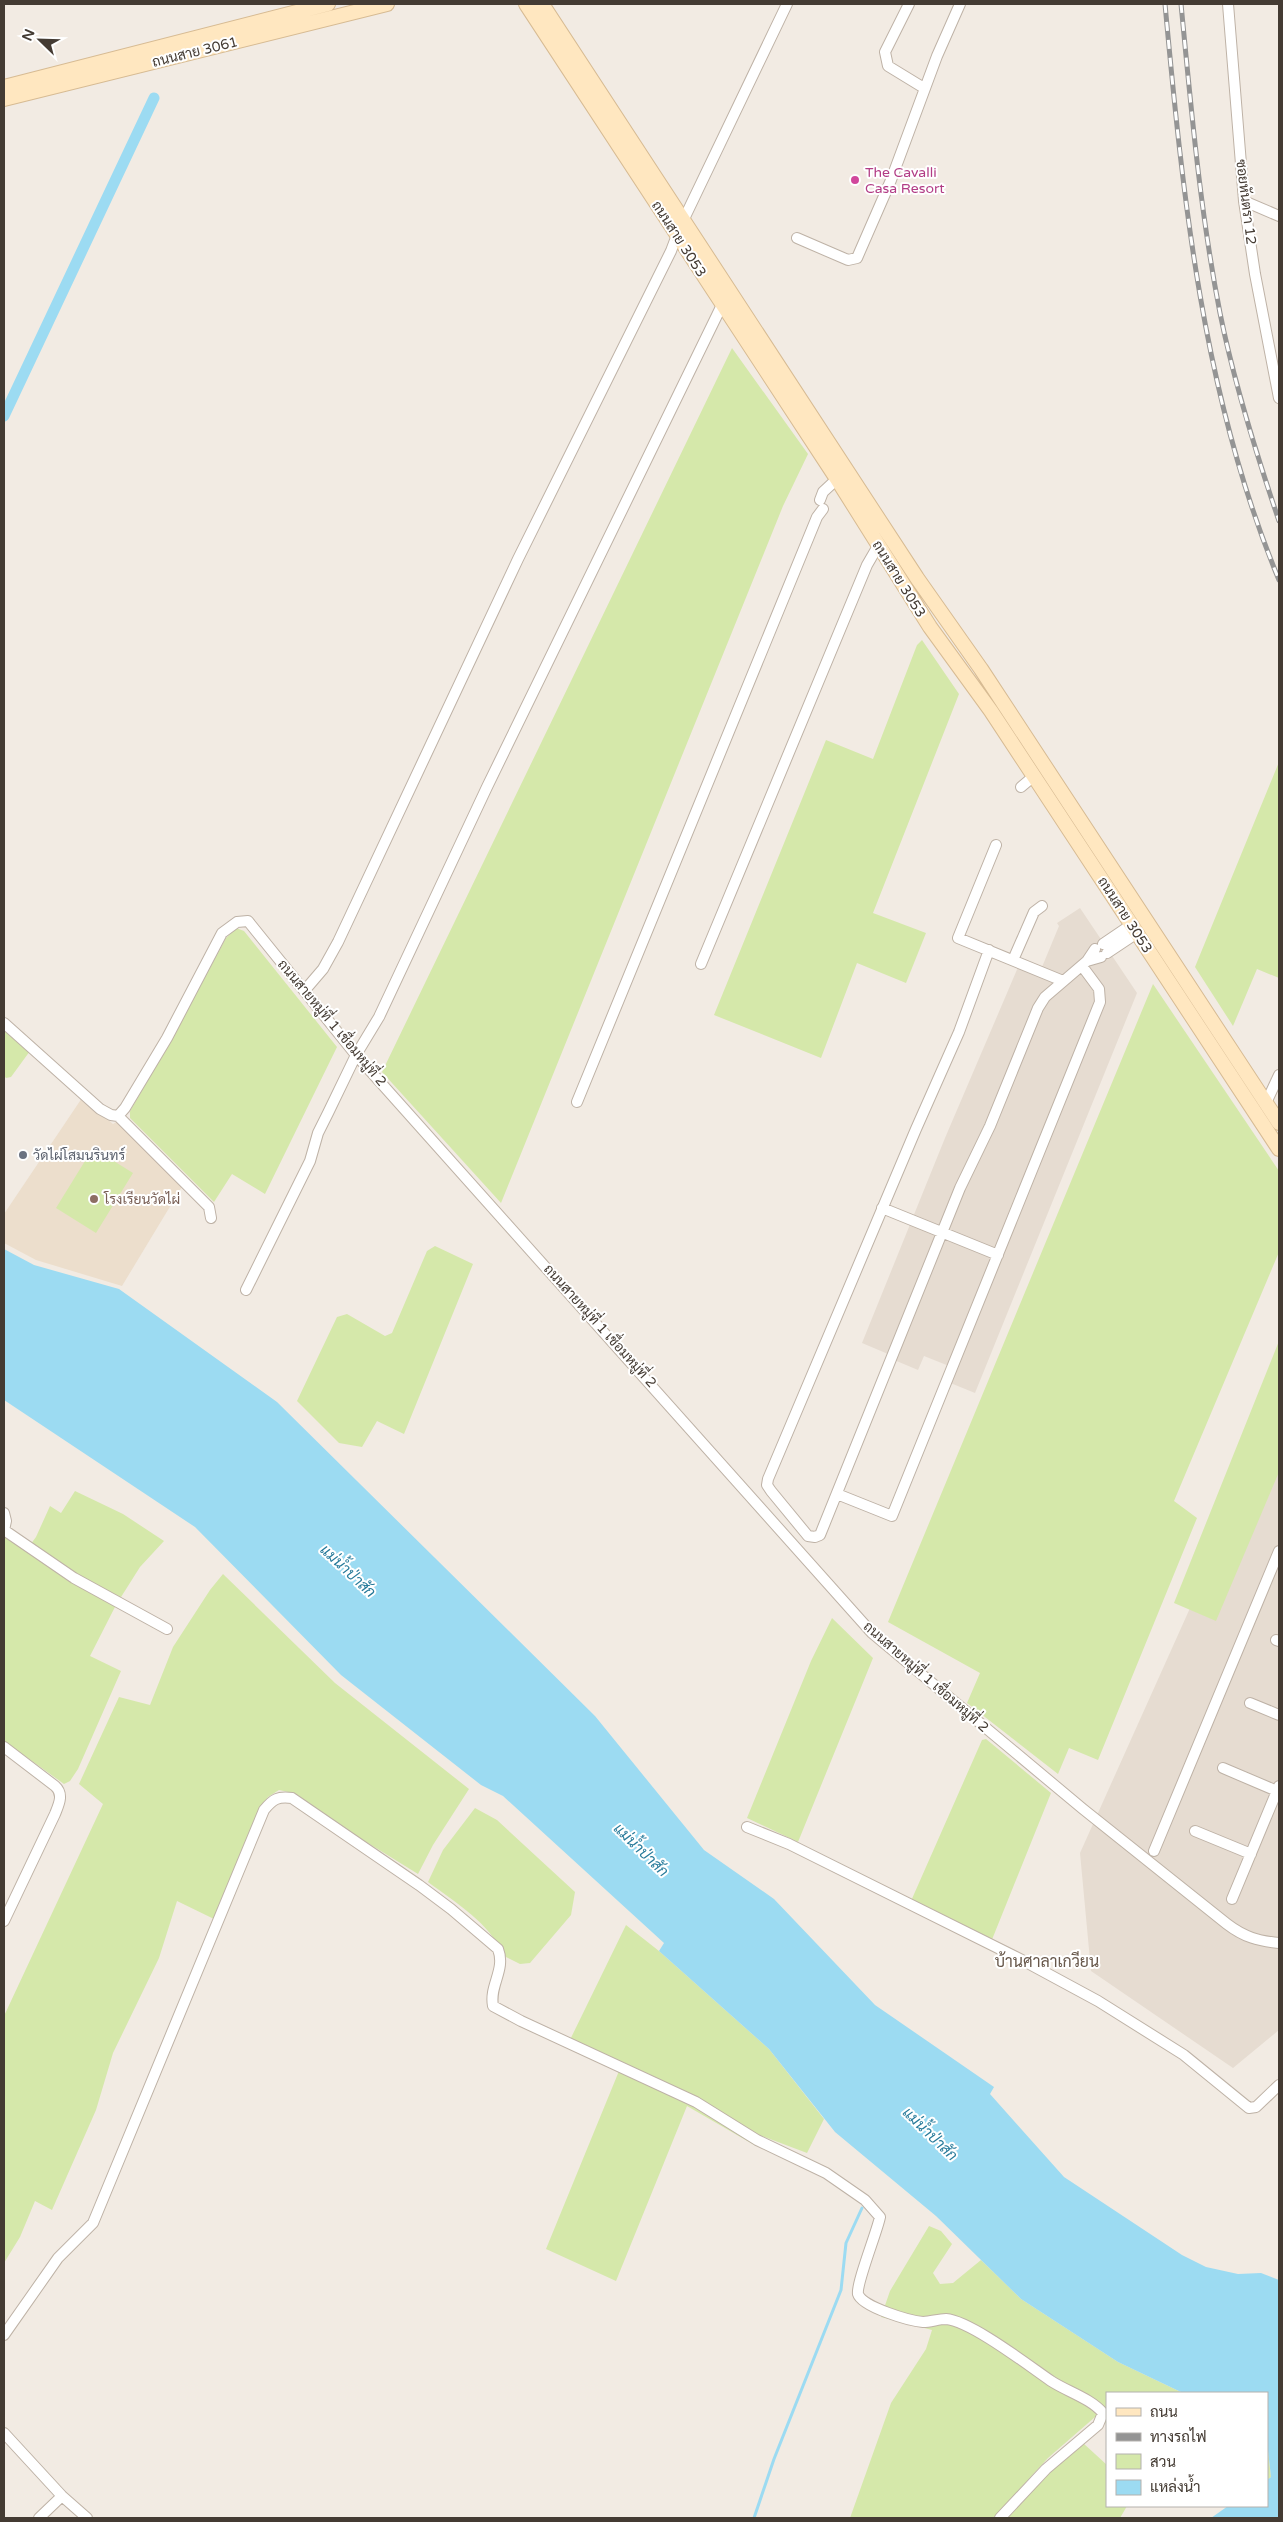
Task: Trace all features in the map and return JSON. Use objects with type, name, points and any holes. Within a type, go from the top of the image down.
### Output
[{"type":"main road","name":"ถนนสาย 3061","points":[[4,87],[328,4]]},
{"type":"main road","name":"ถนนสาย 3061","points":[[4,99],[387,4]]},
{"type":"main road","name":"ถนนสาย 3053","points":[[526,4],[878,546],[956,664],[991,711],[1279,1149]]},
{"type":"main road","name":"ถนนสาย 3053","points":[[542,4],[917,578],[970,654],[1279,1124]]},
{"type":"main road","points":[[956,664],[970,654]]},
{"type":"street","points":[[683,221],[787,4]]},
{"type":"street","points":[[909,4],[885,52],[885,60],[888,66],[924,88]]},
{"type":"street","points":[[797,238],[848,260],[857,258],[891,180],[924,88],[960,4]]},
{"type":"street","name":"ซอยหันตรา 12","points":[[1228,4],[1244,201],[1255,274],[1279,398]]},
{"type":"street","points":[[1244,201],[1279,216]]},
{"type":"street","points":[[305,990],[323,969],[338,942],[523,550],[671,251],[677,235]]},
{"type":"street","points":[[246,1290],[306,1169],[318,1133],[356,1055],[379,1017],[487,786],[722,304]]},
{"type":"street","points":[[577,1102],[821,507],[838,482]]},
{"type":"street","points":[[701,964],[867,565],[878,546]]},
{"type":"street","points":[[1021,787],[1034,776]]},
{"type":"street","points":[[996,846],[958,938],[1063,981]]},
{"type":"street","points":[[1013,960],[1034,912],[1042,906]]},
{"type":"street","name":"ถนนสายหมู่ที่ 1 เชื่อมหมู่ที่ 2","points":[[118,1116],[125,1108],[167,1038],[222,933],[238,922],[248,922],[356,1055],[872,1633],[1083,1809],[1227,1924],[1249,1938],[1279,1943]]},
{"type":"street","points":[[988,950],[959,1032],[882,1208],[768,1479],[767,1486],[808,1536],[815,1538],[820,1535],[960,1188],[990,1126],[1038,1008],[1045,997],[1063,981],[1101,951],[1134,929]]},
{"type":"street","points":[[837,1494],[892,1516],[1100,1002],[1099,990],[1084,964]]},
{"type":"street","points":[[4,1023],[100,1109],[111,1115],[118,1116],[209,1207],[211,1218]]},
{"type":"street","points":[[1266,1102],[1279,1075]]},
{"type":"street","points":[[882,1208],[998,1255]]},
{"type":"street","points":[[4,1513],[6,1521],[4,1530],[74,1578],[167,1629]]},
{"type":"street","points":[[1154,1851],[1279,1551]]},
{"type":"street","points":[[1250,1703],[1279,1715]]},
{"type":"street","points":[[4,1747],[60,1790],[61,1796],[55,1814],[4,1921]]},
{"type":"street","points":[[1223,1768],[1278,1788],[1232,1899]]},
{"type":"street","points":[[4,2335],[58,2258],[93,2223],[264,1810],[271,1800],[280,1796],[292,1798],[419,1885],[498,1949],[501,1959],[500,1971],[492,1998],[494,2006],[521,2022],[696,2102],[757,2140],[826,2173],[870,2204],[880,2217],[876,2235],[859,2284],[858,2293],[861,2300],[880,2310],[923,2322],[946,2319],[956,2322],[998,2344],[1052,2381],[1096,2405],[1103,2413],[1098,2425],[1046,2469],[1000,2518]]},
{"type":"street","points":[[747,1826],[789,1844],[1069,1984],[1184,2055],[1249,2108],[1256,2107],[1279,2085]]},
{"type":"street","points":[[1196,1831],[1251,1854]]},
{"type":"street","points":[[4,2434],[62,2496],[87,2518]]},
{"type":"street","points":[[39,2518],[62,2496]]},
{"type":"shaded area","points":[[1080,908],[1137,993],[975,1393],[943,1380],[949,1366],[924,1356],[918,1370],[887,1357],[888,1354],[862,1343],[945,1138],[1022,958],[1042,967],[1059,926],[1057,923]]},
{"type":"shaded area","name":"โรงเรียนวัดไผ่","points":[[82,1098],[113,1124],[118,1121],[183,1185],[122,1286],[36,1260],[4,1243],[4,1214]]},
{"type":"shaded area","points":[[1279,1410],[1279,2030],[1233,2068],[1091,1971],[1080,1853]]},
{"type":"green space","points":[[732,348],[808,454],[783,506],[501,1203],[382,1072]]},
{"type":"green space","points":[[922,640],[959,694],[873,913],[926,933],[906,983],[857,963],[821,1058],[714,1015],[826,740],[873,759],[917,645]]},
{"type":"green space","points":[[1279,762],[1279,978],[1257,969],[1233,1026],[1195,967]]},
{"type":"green space","points":[[236,928],[244,931],[337,1047],[265,1194],[232,1174],[214,1202],[130,1118],[130,1111],[226,938]]},
{"type":"green space","points":[[1153,984],[1279,1171],[1279,1252],[1174,1501],[1197,1518],[1098,1760],[1069,1748],[1058,1774],[967,1703],[980,1673],[888,1622]]},
{"type":"green space","points":[[4,1028],[30,1051],[11,1077],[6,1078],[4,1076]]},
{"type":"green space","points":[[93,1148],[133,1173],[96,1233],[56,1208]]},
{"type":"green space","points":[[435,1246],[473,1264],[404,1434],[377,1421],[362,1447],[339,1443],[297,1401],[337,1317],[347,1314],[385,1336],[392,1333],[427,1251]]},
{"type":"green space","points":[[1279,1341],[1279,1472],[1216,1621],[1174,1603]]},
{"type":"green space","points":[[75,1491],[123,1514],[164,1541],[140,1567],[116,1605],[90,1656],[121,1671],[78,1769],[70,1781],[64,1784],[4,1741],[4,1539],[6,1535],[27,1549],[36,1537],[50,1506],[61,1513]]},
{"type":"green space","points":[[223,1574],[335,1683],[469,1789],[433,1845],[418,1874],[334,1822],[293,1793],[279,1790],[268,1797],[260,1809],[214,1919],[177,1901],[159,1958],[113,2053],[96,2110],[52,2210],[35,2201],[20,2237],[4,2263],[4,2016],[103,1804],[79,1784],[119,1697],[150,1705],[173,1647],[210,1590]]},
{"type":"green space","points":[[832,1618],[873,1658],[798,1842],[747,1818],[811,1661]]},
{"type":"green space","points":[[986,1739],[1051,1793],[991,1942],[911,1901],[982,1740]]},
{"type":"green space","points":[[475,1808],[497,1820],[575,1892],[571,1915],[530,1963],[520,1964],[504,1956],[498,1944],[481,1924],[461,1906],[428,1882],[443,1850]]},
{"type":"green space","points":[[626,1925],[659,1951],[769,2049],[824,2119],[807,2153],[762,2136],[756,2146],[687,2106],[616,2281],[546,2249],[619,2071],[567,2046]]},
{"type":"green space","points":[[929,2226],[941,2231],[952,2244],[933,2273],[940,2284],[953,2283],[981,2260],[1021,2299],[1118,2362],[1181,2392],[1106,2392],[1106,2423],[1095,2417],[1048,2458],[993,2518],[850,2518],[891,2403],[926,2349],[932,2330],[881,2317],[890,2291]]},
{"type":"green space","points":[[1083,2443],[1106,2464],[1106,2507],[1126,2507],[1120,2518],[1004,2518],[1052,2467]]},
{"type":"green space","points":[[1268,2451],[1271,2477],[1268,2479]]},
{"type":"water","name":"แม่น้ำป่าสัก","points":[[4,1249],[34,1265],[119,1289],[277,1402],[595,1716],[704,1850],[774,1899],[875,2005],[994,2087],[990,2094],[1064,2177],[1182,2255],[1206,2267],[1238,2274],[1261,2273],[1279,2280],[1279,2518],[1211,2518],[1227,2507],[1268,2507],[1268,2479],[1271,2477],[1268,2451],[1268,2392],[1181,2392],[1118,2362],[1021,2299],[936,2216],[835,2132],[769,2049],[659,1951],[664,1943],[503,1796],[481,1785],[341,1675],[195,1527],[4,1400]]},
{"type":"waterway","points":[[4,416],[154,98]]},
{"type":"waterway","points":[[754,2518],[774,2459],[841,2290],[846,2243],[862,2208]]},
{"type":"railway","points":[[1165,4],[1189,224],[1214,369],[1253,511],[1279,580]]},
{"type":"railway","points":[[1181,4],[1192,120],[1207,236],[1220,313],[1246,418],[1279,521]]},
{"type":"place","name":"The Cavalli Casa Resort","points":[[855,180]]},
{"type":"place","name":"วัดไผ่โสมนรินทร์","points":[[23,1155]]},
{"type":"place","name":"โรงเรียนวัดไผ่","points":[[94,1199]]},
{"type":"district","name":"บ้านศาลาเกวียน","points":[[1047,1962]]}]
